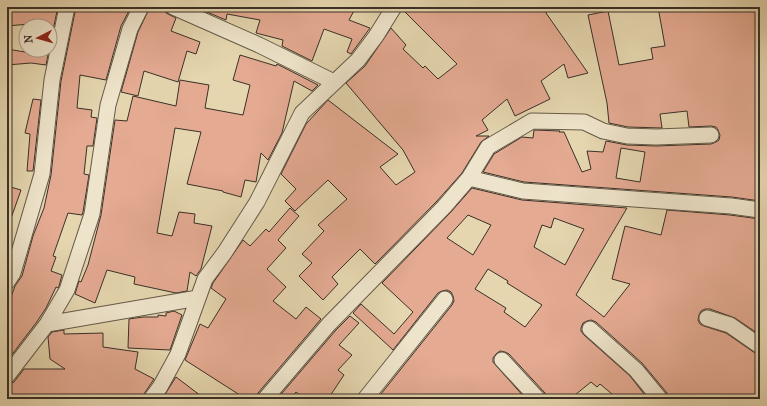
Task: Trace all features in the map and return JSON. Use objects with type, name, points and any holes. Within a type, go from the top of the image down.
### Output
[{"type":"street","points":[[7,282],[13,273],[42,174],[52,80],[67,7]]},
{"type":"street","points":[[7,376],[47,324],[67,290],[92,214],[108,105],[130,28],[141,7]]},
{"type":"street","points":[[173,7],[259,45],[334,82]]},
{"type":"street","points":[[151,399],[160,387],[178,354],[205,279],[225,252],[257,202],[302,113],[358,60],[376,36],[394,7]]},
{"type":"street","points":[[265,399],[329,324],[444,207],[469,178],[488,147],[532,121],[584,122],[603,132],[627,136],[656,138],[711,135]]},
{"type":"street","points":[[469,178],[523,191],[731,206],[760,210]]},
{"type":"street","points":[[47,324],[198,298]]},
{"type":"street","points":[[365,399],[445,299]]},
{"type":"street","points":[[706,318],[730,324],[760,346]]},
{"type":"street","points":[[590,329],[636,370],[660,399]]},
{"type":"street","points":[[502,360],[538,399]]},
{"type":"building","points":[[7,7],[25,7],[57,11],[56,18],[18,18],[18,25],[7,26]]},
{"type":"building","points":[[76,7],[131,7],[121,26],[106,80],[80,75],[77,108],[92,110],[91,117],[97,118],[93,146],[87,146],[84,174],[89,175],[83,212],[82,215],[68,213],[53,256],[56,257],[51,271],[62,275],[59,286],[58,288],[56,287],[46,308],[36,323],[7,361],[7,308],[15,286],[22,276],[33,236],[44,208],[51,175],[61,81]]},
{"type":"building","points":[[150,7],[164,7],[166,13],[176,18],[171,31],[200,42],[196,54],[187,51],[178,82],[144,71],[138,96],[121,92],[138,32]]},
{"type":"building","points":[[195,7],[356,7],[349,20],[370,28],[351,54],[347,52],[352,39],[324,29],[312,61],[282,46],[283,40],[256,33],[260,20],[227,14],[226,20]]},
{"type":"building","points":[[403,7],[550,7],[546,13],[588,73],[568,78],[564,64],[541,81],[550,99],[515,116],[507,99],[482,120],[488,130],[476,136],[489,136],[481,142],[462,173],[437,201],[375,264],[360,249],[332,277],[338,284],[323,300],[299,276],[312,263],[302,254],[324,231],[318,225],[347,199],[328,180],[295,211],[285,201],[296,189],[281,174],[306,124],[328,100],[398,154],[380,167],[396,185],[415,172],[403,150],[346,83],[365,66],[391,28],[406,45],[403,49],[423,68],[425,66],[438,79],[457,64],[402,9]]},
{"type":"building","points":[[658,7],[754,7],[760,28],[760,55],[757,56],[760,78],[760,201],[732,197],[524,182],[483,172],[494,154],[522,137],[533,138],[534,130],[564,132],[582,172],[591,169],[587,151],[603,152],[606,141],[627,145],[656,146],[711,144],[719,140],[720,135],[716,127],[689,127],[687,111],[660,114],[662,128],[628,127],[609,123],[607,103],[588,15],[608,11],[619,65],[653,59],[651,48],[665,46]],"holes":[[[621,148],[645,152],[640,182],[616,178]]]},
{"type":"building","points":[[7,49],[18,51],[18,58],[47,58],[46,65],[31,63],[7,65]]},
{"type":"building","points":[[240,55],[276,66],[277,64],[318,85],[312,91],[294,81],[282,133],[268,160],[261,153],[256,182],[245,180],[241,197],[223,191],[187,184],[201,132],[175,128],[157,233],[172,236],[179,212],[195,214],[194,223],[212,226],[201,269],[196,276],[190,272],[187,291],[176,293],[134,284],[135,277],[107,270],[95,303],[75,294],[79,281],[81,282],[88,265],[101,215],[115,120],[127,121],[133,96],[176,106],[180,80],[209,85],[205,108],[243,115],[250,85],[233,80]]},
{"type":"building","points":[[33,99],[41,100],[33,171],[27,171],[30,134],[25,133]]},
{"type":"building","points":[[7,186],[21,190],[9,224],[7,224]]},
{"type":"building","points":[[472,188],[522,200],[627,208],[576,295],[604,317],[630,284],[612,279],[625,226],[661,235],[667,210],[760,219],[760,335],[735,318],[710,309],[701,311],[698,320],[700,324],[726,333],[760,355],[760,399],[669,399],[667,393],[642,363],[596,322],[591,320],[583,323],[581,331],[630,376],[648,399],[618,399],[600,384],[597,387],[591,382],[570,399],[547,399],[545,393],[509,354],[500,351],[493,358],[493,362],[525,398],[377,399],[452,305],[454,301],[453,296],[451,292],[447,290],[438,293],[393,350],[353,313],[361,304],[394,334],[413,312],[382,283],[450,213]],"holes":[[[468,215],[491,225],[473,255],[447,238]],[[554,218],[584,229],[565,265],[534,247],[542,225],[551,228]],[[488,269],[542,305],[525,327],[504,312],[506,308],[475,289]]]},
{"type":"building","points":[[290,208],[299,216],[278,240],[286,248],[267,269],[286,287],[273,301],[296,319],[306,307],[321,319],[258,393],[256,399],[246,399],[185,360],[200,324],[208,328],[226,299],[211,288],[213,283],[243,240],[250,246],[266,229],[269,232]]},
{"type":"building","points":[[174,311],[182,315],[170,350],[128,348],[129,319],[158,317],[158,315],[166,316],[166,313]]},
{"type":"building","points":[[350,316],[359,323],[339,345],[352,355],[338,370],[344,375],[328,399],[305,399],[296,392],[290,399],[277,399],[336,330]]},
{"type":"building","points":[[64,330],[64,334],[103,333],[103,347],[138,352],[135,369],[154,379],[142,399],[7,399],[7,385],[14,382],[24,369],[65,369],[50,359],[48,337],[52,332]]},
{"type":"building","points":[[176,377],[205,399],[162,399]]}]
